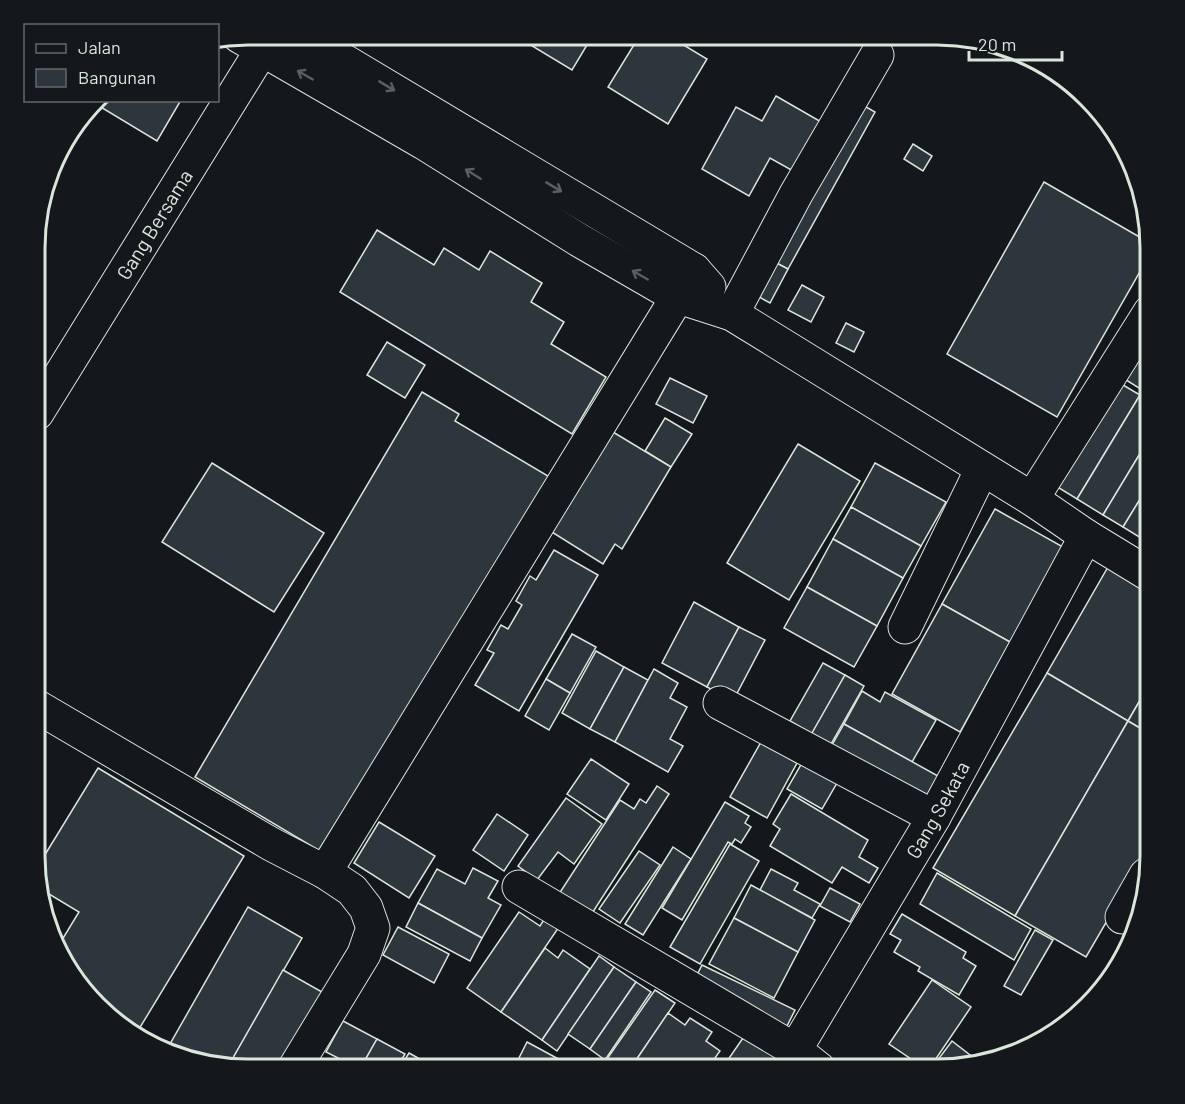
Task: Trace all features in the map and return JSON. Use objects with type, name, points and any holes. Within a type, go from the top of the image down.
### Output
[{"type":"street","name":"Gang Bersama","points":[[45,399],[254,45]]},
{"type":"street","points":[[267,45],[596,212],[685,283],[732,314],[1032,499],[1140,569]]},
{"type":"street","points":[[316,45],[579,240],[685,283]]},
{"type":"street","points":[[732,314],[796,194],[877,55]]},
{"type":"street","points":[[579,240],[596,212]]},
{"type":"street","points":[[325,872],[685,283]]},
{"type":"street","points":[[1032,499],[1140,328]]},
{"type":"street","points":[[905,627],[982,469]]},
{"type":"street","name":"Gang Sekata","points":[[808,1059],[934,817],[1086,536]]},
{"type":"street","points":[[720,703],[934,817]]},
{"type":"street","points":[[45,711],[271,844],[325,872],[352,891],[366,908],[373,928],[364,954],[301,1059]]},
{"type":"street","points":[[519,887],[805,1059]]},
{"type":"street","points":[[1122,917],[1137,891]]},
{"type":"building","points":[[531,45],[587,45],[572,70]]},
{"type":"building","points":[[634,45],[684,45],[707,59],[668,124],[608,87]]},
{"type":"building","points":[[776,96],[830,127],[802,176],[770,158],[749,196],[702,169],[736,107],[762,121]]},
{"type":"building","points":[[854,100],[875,112],[788,269],[767,258]]},
{"type":"building","points":[[107,102],[180,102],[157,141],[101,108]]},
{"type":"building","points":[[913,144],[932,156],[923,171],[904,159]]},
{"type":"building","points":[[1044,182],[1140,237],[1140,272],[1057,417],[947,354]]},
{"type":"building","points":[[377,230],[434,265],[444,248],[479,270],[490,251],[542,283],[531,302],[564,322],[551,344],[606,377],[572,434],[340,292]]},
{"type":"building","points":[[767,258],[788,269],[770,303],[748,291]]},
{"type":"building","points":[[802,285],[824,297],[811,322],[788,310]]},
{"type":"building","points":[[846,323],[864,332],[854,352],[836,343]]},
{"type":"building","points":[[1140,333],[1140,389],[1115,373]]},
{"type":"building","points":[[387,342],[425,365],[405,398],[367,375]]},
{"type":"building","points":[[670,378],[707,396],[693,423],[656,404]]},
{"type":"building","points":[[1113,379],[1140,395],[1077,499],[1051,483]]},
{"type":"building","points":[[422,392],[459,414],[455,421],[553,479],[330,857],[195,777]]},
{"type":"building","points":[[1140,395],[1140,454],[1103,515],[1077,499]]},
{"type":"building","points":[[665,418],[692,434],[671,467],[645,451]]},
{"type":"building","points":[[608,429],[671,467],[622,549],[615,544],[603,564],[547,529]]},
{"type":"building","points":[[798,444],[860,481],[789,600],[727,563]]},
{"type":"building","points":[[1140,454],[1140,499],[1123,527],[1103,515]]},
{"type":"building","points":[[212,463],[324,533],[274,612],[162,542]]},
{"type":"building","points":[[875,463],[946,502],[921,546],[851,507]]},
{"type":"building","points":[[1140,499],[1140,537],[1123,527]]},
{"type":"building","points":[[851,507],[921,546],[903,578],[833,539]]},
{"type":"building","points":[[995,509],[1063,547],[1010,642],[942,604]]},
{"type":"building","points":[[833,539],[903,578],[877,626],[807,587]]},
{"type":"building","points":[[554,550],[598,575],[519,711],[475,685],[494,653],[487,650],[501,625],[508,629],[522,605],[516,601],[530,576],[536,580]]},
{"type":"building","points":[[1108,567],[1140,585],[1140,700],[1128,721],[1047,673]]},
{"type":"building","points":[[807,587],[877,626],[854,667],[784,628]]},
{"type":"building","points":[[694,602],[739,627],[707,687],[662,663]]},
{"type":"building","points":[[942,604],[1010,642],[960,732],[892,694]]},
{"type":"building","points":[[739,627],[765,640],[733,701],[707,687]]},
{"type":"building","points":[[572,634],[596,647],[570,693],[546,679]]},
{"type":"building","points":[[596,651],[624,667],[590,729],[562,713]]},
{"type":"building","points":[[823,663],[845,675],[812,734],[790,721]]},
{"type":"building","points":[[624,667],[648,680],[615,742],[590,729]]},
{"type":"building","points":[[654,669],[678,683],[670,698],[687,707],[670,739],[683,746],[668,772],[615,742]]},
{"type":"building","points":[[1047,673],[1128,721],[1015,916],[933,868]]},
{"type":"building","points":[[845,675],[864,686],[827,751],[808,740]]},
{"type":"building","points":[[546,679],[570,693],[549,730],[525,716]]},
{"type":"building","points":[[862,691],[880,702],[885,692],[936,720],[912,762],[844,724]]},
{"type":"building","points":[[1140,700],[1140,728],[1128,721]]},
{"type":"building","points":[[1128,721],[1140,728],[1139,865],[1086,957],[1015,916]]},
{"type":"building","points":[[844,724],[938,776],[922,804],[828,752]]},
{"type":"building","points":[[761,742],[797,763],[767,818],[730,797]]},
{"type":"building","points":[[806,756],[841,776],[822,809],[787,789]]},
{"type":"building","points":[[591,759],[629,784],[606,820],[567,794]]},
{"type":"building","points":[[98,768],[244,856],[140,1028],[104,1000],[72,958],[62,939],[79,912],[49,894],[45,855]]},
{"type":"building","points":[[657,786],[669,794],[589,918],[557,897],[620,800],[634,809],[640,799],[646,803]]},
{"type":"building","points":[[791,794],[868,840],[859,857],[878,868],[869,883],[842,867],[832,883],[770,846],[780,829],[773,824]]},
{"type":"building","points":[[566,798],[602,824],[574,864],[558,852],[537,880],[518,866]]},
{"type":"building","points":[[725,802],[749,816],[745,823],[751,827],[741,843],[735,839],[732,844],[728,842],[682,920],[662,908]]},
{"type":"building","points":[[497,814],[528,835],[504,871],[473,850]]},
{"type":"building","points":[[379,822],[435,856],[409,898],[354,863]]},
{"type":"building","points":[[730,844],[759,861],[700,964],[670,947]]},
{"type":"building","points":[[673,847],[691,859],[643,935],[625,924]]},
{"type":"building","points":[[639,851],[660,865],[620,923],[599,909]]},
{"type":"building","points":[[473,868],[498,881],[488,898],[501,905],[482,938],[418,903],[437,869],[465,884]]},
{"type":"building","points":[[771,869],[798,883],[794,890],[820,904],[812,918],[760,890]]},
{"type":"building","points":[[937,873],[1031,929],[1014,960],[920,904]]},
{"type":"building","points":[[751,885],[815,920],[798,952],[734,918]]},
{"type":"building","points":[[830,888],[860,904],[850,922],[820,906]]},
{"type":"building","points":[[418,903],[482,938],[470,961],[406,927]]},
{"type":"building","points":[[248,907],[302,938],[233,1058],[208,1055],[170,1044]]},
{"type":"building","points":[[519,912],[540,926],[547,915],[561,924],[501,1012],[467,988]]},
{"type":"building","points":[[902,914],[966,952],[963,958],[976,966],[959,995],[918,971],[920,967],[894,952],[901,940],[890,934]]},
{"type":"building","points":[[734,918],[798,952],[774,998],[709,964]]},
{"type":"building","points":[[398,927],[449,954],[434,983],[383,955]]},
{"type":"building","points":[[1035,930],[1053,940],[1021,995],[1004,986]]},
{"type":"building","points":[[545,948],[558,958],[563,950],[590,969],[542,1040],[501,1012]]},
{"type":"building","points":[[599,956],[614,967],[557,1051],[542,1040]]},
{"type":"building","points":[[702,965],[795,1010],[785,1030],[692,985]]},
{"type":"building","points":[[614,967],[636,982],[590,1049],[568,1034]]},
{"type":"building","points":[[283,970],[322,992],[284,1059],[233,1058]]},
{"type":"building","points":[[932,980],[971,1007],[936,1059],[911,1059],[889,1044]]},
{"type":"building","points":[[636,982],[651,992],[606,1059],[590,1049]]},
{"type":"building","points":[[655,990],[675,1003],[637,1059],[607,1059]]},
{"type":"building","points":[[668,1013],[685,1025],[690,1018],[712,1032],[706,1041],[720,1051],[714,1059],[637,1059]]},
{"type":"building","points":[[343,1021],[377,1039],[366,1059],[340,1059],[326,1052]]},
{"type":"building","points":[[745,1035],[781,1059],[728,1059]]},
{"type":"building","points":[[377,1039],[405,1054],[402,1059],[366,1059]]},
{"type":"building","points":[[952,1041],[971,1056],[950,1059],[938,1059]]},
{"type":"building","points":[[527,1042],[558,1059],[518,1059]]},
{"type":"building","points":[[409,1053],[420,1059],[405,1059]]}]
